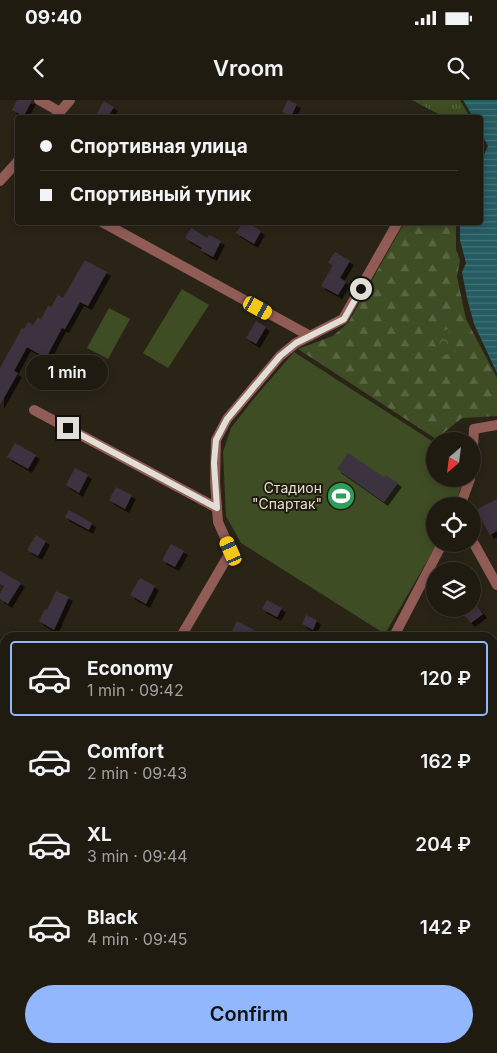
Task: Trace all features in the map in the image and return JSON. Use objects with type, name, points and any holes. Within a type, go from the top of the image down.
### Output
[{"type":"street","points":[[39,100],[57,114],[70,100]]},
{"type":"street","points":[[0,181],[13,174]]},
{"type":"street","points":[[107,225],[310,336]]},
{"type":"street","points":[[184,632],[231,551],[218,522],[217,508],[216,440],[223,426],[238,405],[280,356],[296,343],[344,319],[396,225]]},
{"type":"street","points":[[34,410],[217,508]]},
{"type":"street","points":[[474,432],[474,428],[497,425]]},
{"type":"street","points":[[395,632],[438,552]]},
{"type":"street","points":[[479,552],[497,585]]},
{"type":"green space","points":[[412,100],[460,100],[469,115],[440,115]]},
{"type":"green space","points":[[403,225],[456,225],[456,249],[460,260],[457,277],[466,319],[497,378],[497,416],[462,418],[445,432],[426,432],[298,349],[333,336],[348,323]]},
{"type":"green space","points":[[182,289],[209,305],[168,368],[143,353]]},
{"type":"green space","points":[[109,308],[130,319],[108,359],[87,348]]},
{"type":"green space","points":[[448,329],[457,350],[441,357],[431,336]]},
{"type":"green space","name":"Стадион \"Спартак\"","points":[[294,352],[426,437],[426,488],[461,488],[457,497],[426,497],[426,552],[432,552],[386,632],[382,632],[241,543],[226,516],[223,452],[231,428]]},
{"type":"water","points":[[463,100],[497,100],[497,373],[474,324],[462,272],[466,263],[460,240],[460,225],[483,225],[483,157],[488,146],[483,137],[483,115],[472,115]]},
{"type":"building","points":[[17,100],[32,100],[24,115],[12,110]]},
{"type":"building","points":[[288,100],[297,104],[292,115],[282,112]]},
{"type":"building","points":[[104,101],[114,107],[109,115],[96,115]]},
{"type":"building","points":[[241,225],[251,225],[261,231],[254,244],[236,233]]},
{"type":"building","points":[[191,228],[207,238],[209,235],[221,241],[213,257],[200,250],[202,248],[185,238]]},
{"type":"building","points":[[335,252],[350,261],[340,278],[346,282],[338,295],[321,286],[333,265],[328,263]]},
{"type":"building","points":[[85,260],[107,272],[88,306],[80,302],[65,329],[62,328],[46,358],[27,347],[14,371],[18,373],[0,405],[0,368],[22,328],[24,329],[28,322],[33,325],[38,317],[41,319],[48,306],[51,307],[58,295],[63,298]]},
{"type":"building","points":[[256,321],[266,327],[256,344],[246,338]]},
{"type":"building","points":[[15,443],[36,455],[28,469],[7,457]]},
{"type":"building","points":[[348,453],[384,477],[386,475],[398,483],[384,502],[337,469]]},
{"type":"building","points":[[75,468],[88,475],[79,493],[66,485]]},
{"type":"building","points":[[116,487],[132,495],[125,509],[109,500]]},
{"type":"building","points":[[497,499],[497,531],[490,535],[481,519],[481,507]]},
{"type":"building","points":[[69,510],[92,523],[89,530],[65,517]]},
{"type":"building","points":[[36,535],[46,541],[38,556],[27,550]]},
{"type":"building","points":[[171,544],[184,551],[175,567],[162,560]]},
{"type":"building","points":[[0,571],[21,583],[8,604],[0,599],[4,586],[0,584]]},
{"type":"building","points":[[140,578],[155,586],[146,604],[130,595]]},
{"type":"building","points":[[56,591],[69,597],[54,630],[39,621],[45,609],[47,610]]},
{"type":"building","points":[[267,600],[282,608],[277,617],[262,609]]},
{"type":"building","points":[[306,615],[317,620],[313,630],[302,624]]},
{"type":"building","points":[[466,617],[479,617],[471,623]]},
{"type":"building","points":[[237,621],[254,630],[253,632],[232,632]]},
{"type":"place","name":"Стадион \"Спартак\"","points":[[341,496]]},
{"type":"route","points":[[68,428],[217,508],[214,463],[216,440],[227,419],[280,356],[296,343],[344,319],[361,289]]}]
